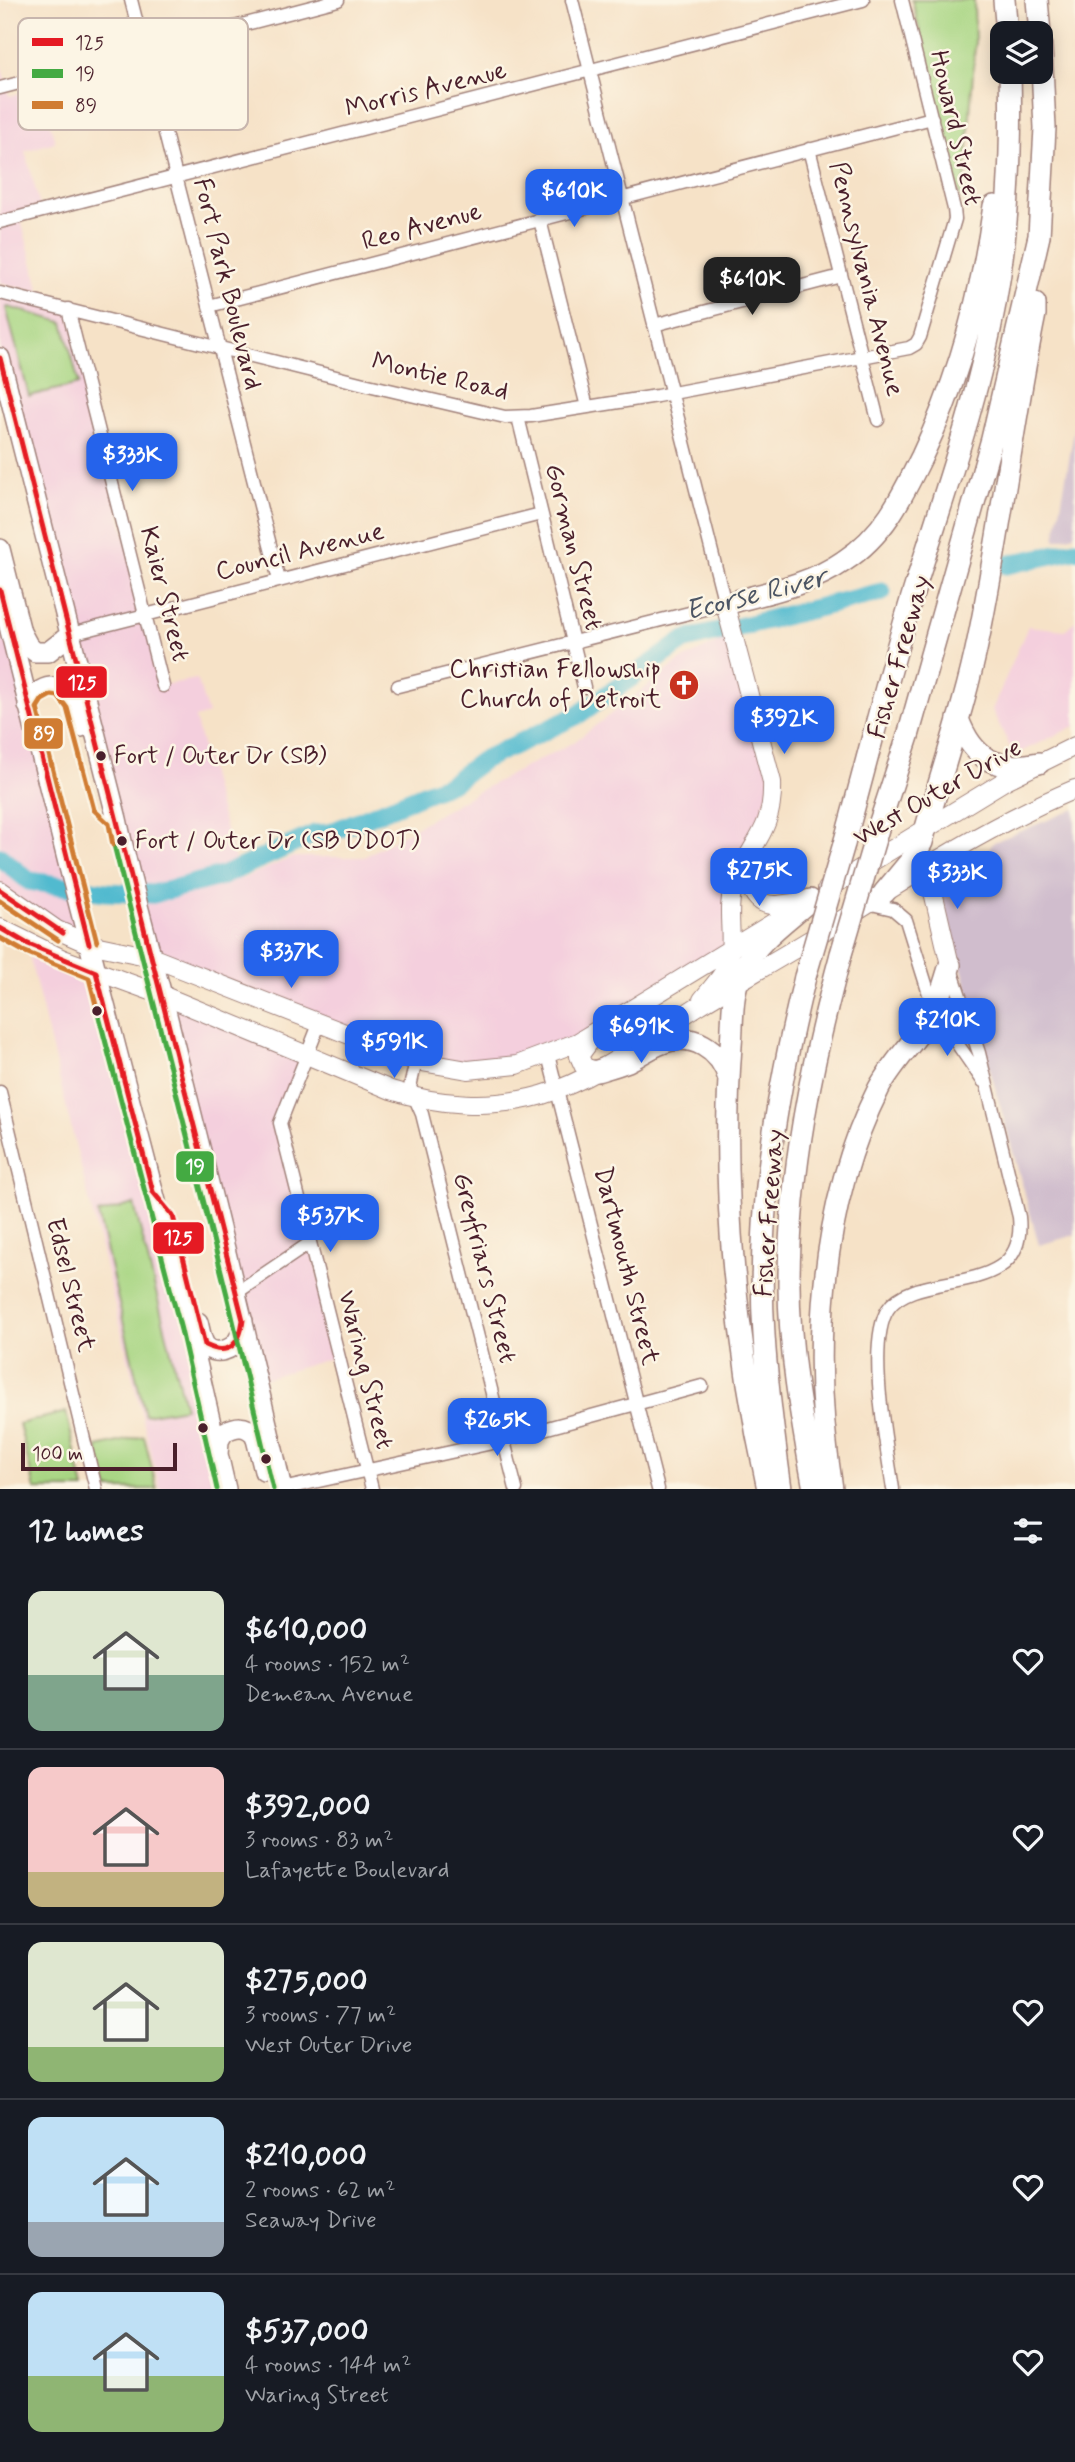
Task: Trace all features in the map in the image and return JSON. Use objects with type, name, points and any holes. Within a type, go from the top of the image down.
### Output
[{"type":"highway","points":[[1004,0],[1006,21]]},
{"type":"highway","points":[[1037,0],[1039,21]]},
{"type":"highway","points":[[729,620],[844,562],[879,531],[901,501],[949,393],[970,333],[979,297],[997,181],[1004,84]]},
{"type":"highway","name":"Fisher Freeway","points":[[781,1489],[770,1413],[764,1334],[764,1224],[769,1159],[782,1073],[805,977],[985,353],[1004,242],[1009,181],[1008,84]]},
{"type":"highway","name":"Fisher Freeway","points":[[814,1489],[797,1395],[789,1284],[799,1153],[820,1032],[992,439],[1039,236],[1044,172],[1043,84]]},
{"type":"highway","points":[[876,898],[913,858],[922,842],[980,633],[1019,393],[1035,314],[1033,260]]},
{"type":"highway","points":[[958,719],[969,743],[986,758],[1011,766],[1039,763]]},
{"type":"highway","points":[[768,1489],[741,1340],[730,1198],[729,1079],[736,984],[749,957],[759,945],[810,900]]},
{"type":"highway","points":[[832,1489],[826,1451],[820,1366],[823,1301],[834,1227],[857,1142],[879,1088],[934,1010],[950,965]]},
{"type":"highway","points":[[597,1071],[627,1061],[676,1038],[700,1043],[710,1049],[726,1068],[729,1079]]},
{"type":"main road","points":[[0,358],[117,819],[136,905],[162,995],[282,1489]]},
{"type":"main road","points":[[0,550],[21,632],[28,645],[35,652],[48,652],[71,634]]},
{"type":"main road","points":[[0,590],[189,1328],[226,1489]]},
{"type":"main road","points":[[695,1008],[726,967],[732,892],[769,820],[773,791],[729,620]]},
{"type":"main road","points":[[29,706],[36,694],[48,686],[55,685],[68,695],[75,705],[102,807],[117,819]]},
{"type":"main road","name":"West Outer Drive","points":[[0,890],[57,930],[89,944],[151,957],[416,1060],[461,1069],[517,1065],[548,1055],[597,1032],[926,827],[1006,780],[1075,747]]},
{"type":"main road","points":[[0,928],[51,954],[162,995],[414,1097],[463,1104],[499,1103],[558,1090],[597,1071],[695,1008],[950,853],[1026,811],[1075,789]]},
{"type":"main road","points":[[950,853],[937,867],[931,883],[950,965]]},
{"type":"main road","points":[[743,867],[750,891],[762,904],[776,906],[810,900]]},
{"type":"main road","points":[[597,1032],[579,1056],[584,1067],[597,1071]]},
{"type":"main road","points":[[153,1192],[173,1216],[205,1345],[216,1351],[231,1348],[241,1335],[243,1320]]},
{"type":"main road","points":[[218,1458],[219,1441],[224,1432],[238,1426],[250,1430],[255,1435],[269,1489]]},
{"type":"street","name":"Fort Park Boulevard","points":[[131,0],[136,18]]},
{"type":"street","points":[[248,23],[338,0]]},
{"type":"street","points":[[398,686],[573,642],[729,620],[572,0]]},
{"type":"street","name":"Morris Avenue","points":[[0,222],[863,0]]},
{"type":"street","name":"Howard Street","points":[[902,0],[955,219],[916,344]]},
{"type":"street","points":[[0,88],[18,83]]},
{"type":"street","name":"Reo Avenue","points":[[209,306],[932,118]]},
{"type":"street","name":"Fort Park Boulevard","points":[[165,130],[279,580]]},
{"type":"street","name":"Pennsylvania Avenue","points":[[809,149],[878,420]]},
{"type":"street","points":[[540,220],[587,407]]},
{"type":"street","points":[[654,325],[841,276]]},
{"type":"street","name":"Montie Road","points":[[0,293],[505,417],[671,393],[909,348],[916,344]]},
{"type":"street","name":"Kaier Street","points":[[68,309],[163,686]]},
{"type":"street","name":"Gorman Street","points":[[518,417],[584,687]]},
{"type":"street","name":"Council Avenue","points":[[71,634],[541,514]]},
{"type":"street","points":[[876,898],[906,920],[934,1010],[987,1087]]},
{"type":"street","points":[[893,1489],[879,1400],[880,1344],[885,1314],[894,1302],[910,1292],[989,1273],[1006,1261],[1018,1239],[1019,1217],[987,1087],[969,1018],[950,965]]},
{"type":"street","name":"Waring Street","points":[[320,1022],[279,1123],[372,1489]]},
{"type":"street","name":"Dartmouth Street","points":[[548,1055],[658,1489]]},
{"type":"street","name":"Greyfriars Street","points":[[416,1060],[410,1087],[422,1114],[516,1489]]},
{"type":"street","name":"Edsel Street","points":[[0,1092],[3,1119],[96,1489]]},
{"type":"street","points":[[236,1293],[310,1242]]},
{"type":"street","points":[[282,1489],[504,1440],[702,1386]]},
{"type":"shaded area","points":[[0,60],[9,96],[18,94],[18,130],[52,130],[55,142],[25,151],[40,206],[19,212],[40,292],[0,283]]},
{"type":"shaded area","points":[[0,293],[68,309],[163,685],[197,679],[208,714],[195,718],[241,879],[293,857],[364,857],[475,793],[574,742],[680,661],[733,635],[772,782],[737,878],[729,949],[548,1055],[435,1065],[151,957],[0,358]]},
{"type":"shaded area","points":[[1075,426],[1075,535],[1055,540]]},
{"type":"shaded area","points":[[0,590],[89,944],[0,890]]},
{"type":"shaded area","points":[[1075,621],[1075,726],[1014,755],[992,710],[1028,626],[1065,630]]},
{"type":"shaded area","points":[[1075,809],[1075,1235],[1039,1245],[938,883],[984,855],[994,842]]},
{"type":"shaded area","points":[[26,943],[96,972],[226,1489],[160,1489]]},
{"type":"shaded area","points":[[162,995],[307,1055],[280,1123],[338,1356],[257,1381]]},
{"type":"green space","points":[[912,0],[974,0],[975,45],[964,198],[960,197]]},
{"type":"green space","points":[[6,308],[63,322],[79,384],[29,396]]},
{"type":"green space","points":[[134,1204],[185,1408],[145,1415],[98,1214]]},
{"type":"green space","points":[[66,1412],[84,1489],[35,1489],[19,1424]]},
{"type":"green space","points":[[144,1436],[157,1489],[108,1489],[97,1447]]},
{"type":"waterway","name":"Ecorse River","points":[[1006,565],[1075,550]]},
{"type":"waterway","name":"Ecorse River","points":[[0,857],[29,881],[106,892],[153,894],[222,876],[315,834],[329,833],[453,782],[483,760],[578,715],[685,640],[882,592]]},
{"type":"transit line","name":"125","points":[[0,358],[243,1320],[236,1342],[227,1349],[205,1345],[173,1216],[153,1192],[96,972],[26,943],[0,928]]},
{"type":"transit line","name":"125","points":[[0,590],[89,944]]},
{"type":"transit line","name":"89","points":[[97,942],[37,708],[42,700],[51,695],[58,696],[67,708],[94,810],[109,824],[113,845]]},
{"type":"transit line","name":"19","points":[[114,845],[273,1489]]},
{"type":"transit line","name":"125","points":[[0,890],[63,933]]},
{"type":"transit line","name":"89","points":[[0,901],[58,940]]},
{"type":"transit line","name":"89","points":[[0,938],[23,951],[89,978],[97,1009]]},
{"type":"transit line","name":"19","points":[[97,1009],[181,1330],[217,1489]]},
{"type":"place","name":"Christian Fellowship Church of Detroit","points":[[684,685]]},
{"type":"place","name":"Fort / Outer Dr (SB)","points":[[101,756]]},
{"type":"place","name":"Fort / Outer Dr (SB DDOT)","points":[[122,841]]}]
